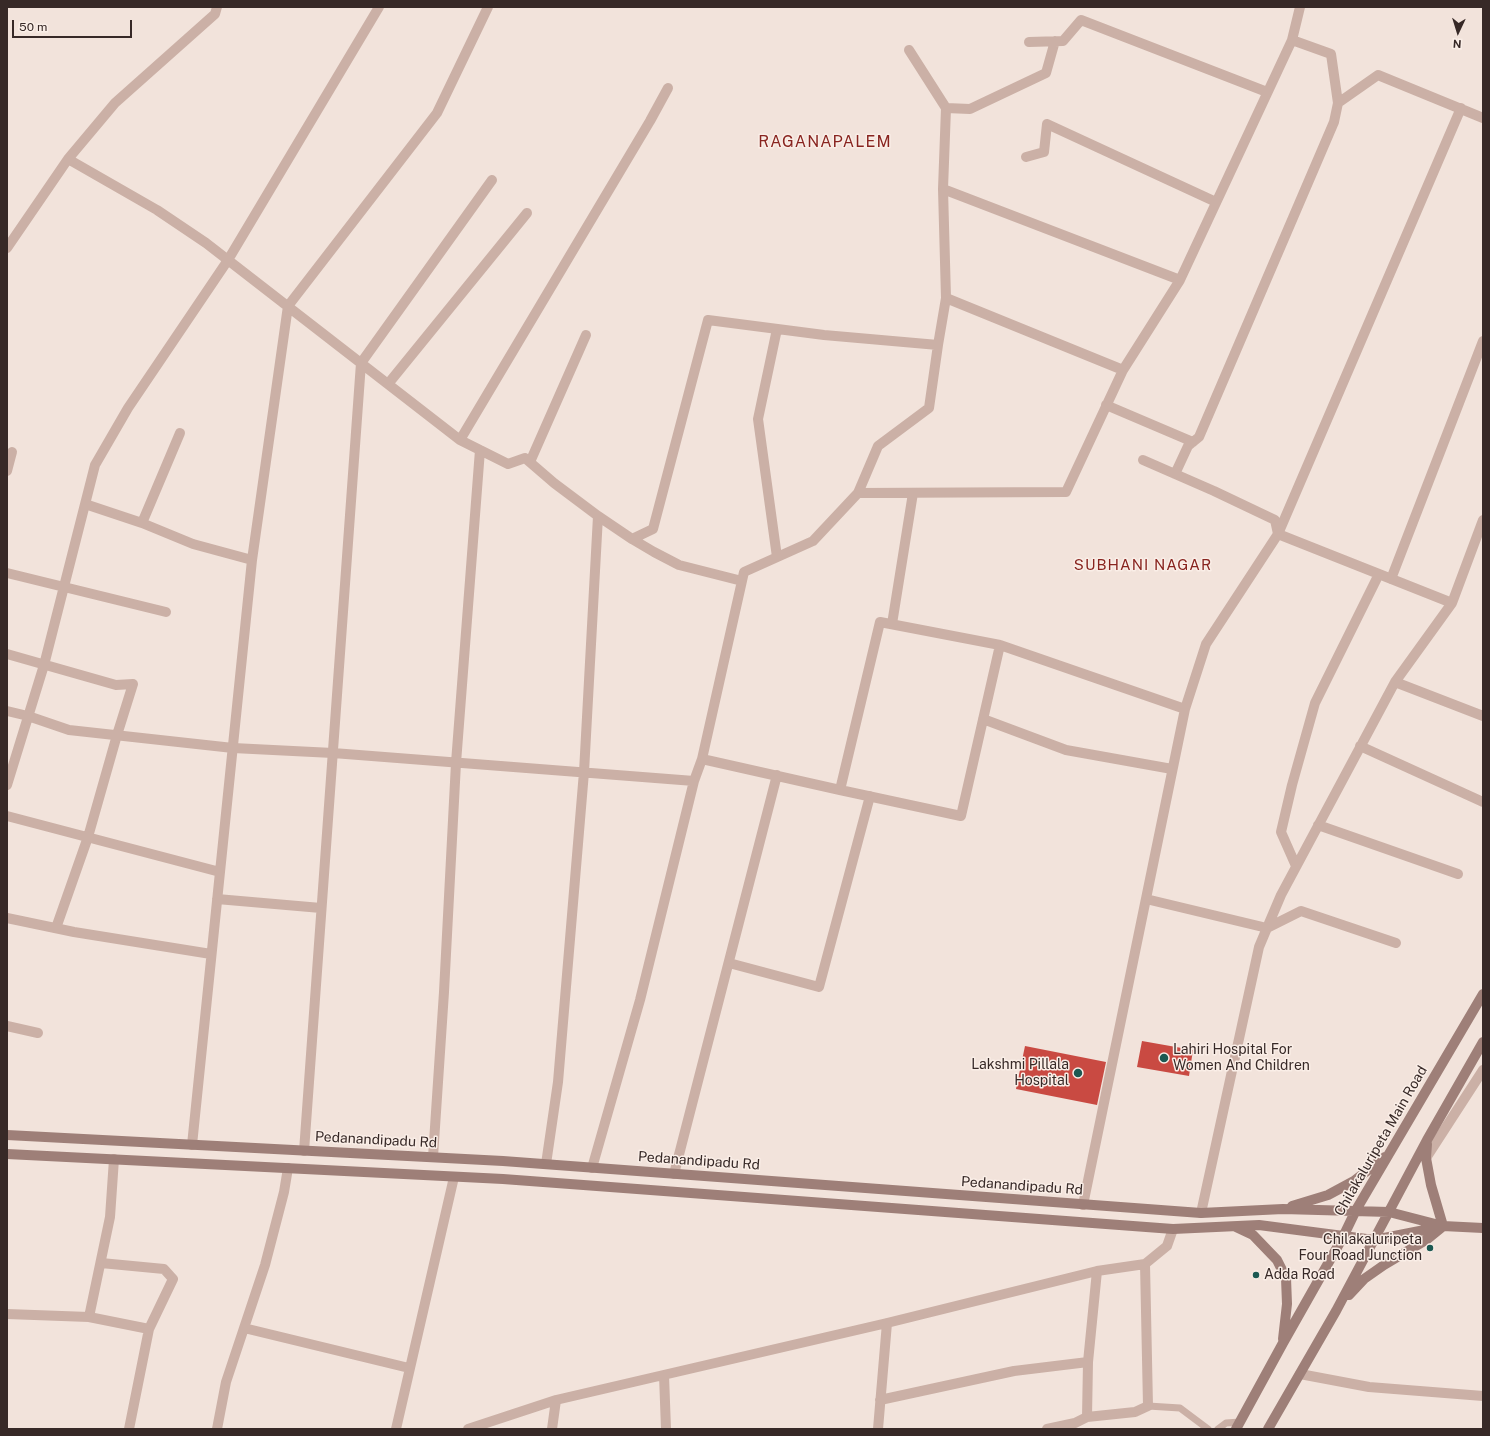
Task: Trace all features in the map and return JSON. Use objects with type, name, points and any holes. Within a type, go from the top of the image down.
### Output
[{"type":"main road","name":"Chilakaluripeta Main Road","points":[[1238,1426],[1343,1237],[1356,1210],[1483,994]]},
{"type":"main road","points":[[1268,1429],[1336,1311],[1428,1140],[1483,1042]]},
{"type":"main road","name":"Pedanandipadu Rd","points":[[7,1135],[546,1164],[1201,1213],[1282,1209],[1389,1212],[1444,1226]]},
{"type":"main road","points":[[1428,1140],[1426,1158],[1431,1185],[1444,1226]]},
{"type":"main road","points":[[7,1154],[454,1177],[1173,1229],[1259,1225],[1374,1240],[1444,1226],[1483,1228]]},
{"type":"main road","points":[[1282,1209],[1328,1195],[1354,1181],[1388,1154]]},
{"type":"main road","points":[[1235,1226],[1258,1240],[1277,1260],[1286,1278],[1287,1304],[1283,1343]]},
{"type":"main road","points":[[1336,1311],[1364,1279],[1384,1265],[1426,1240],[1444,1226]]},
{"type":"street","points":[[7,248],[68,159],[115,103],[215,14],[217,7]]},
{"type":"street","points":[[7,785],[44,665],[95,465],[128,408],[228,260],[379,7]]},
{"type":"street","points":[[192,1145],[252,560],[288,306],[437,113],[488,7]]},
{"type":"street","points":[[858,493],[1066,492],[1122,370],[1180,280],[1292,40],[1300,7]]},
{"type":"street","points":[[1029,42],[1063,41],[1081,20],[1268,92]]},
{"type":"street","points":[[1175,474],[1188,446],[1199,437],[1334,122],[1338,103],[1331,54],[1292,40]]},
{"type":"street","points":[[946,108],[970,110],[1046,73],[1055,41]]},
{"type":"street","points":[[592,1168],[640,1000],[694,781],[702,759],[744,572],[813,541],[858,493],[878,446],[929,408],[946,298],[942,189],[946,108],[909,50]]},
{"type":"street","points":[[1338,103],[1378,75],[1483,118]]},
{"type":"street","points":[[460,440],[650,121],[668,88]]},
{"type":"street","points":[[1083,1204],[1184,710],[1206,644],[1278,534],[1461,108]]},
{"type":"street","points":[[1026,157],[1044,152],[1047,124],[1216,202]]},
{"type":"street","points":[[68,159],[157,210],[228,260],[460,440],[508,464],[526,458],[598,516],[632,539],[679,565],[742,581]]},
{"type":"street","points":[[304,1150],[361,363],[492,180]]},
{"type":"street","points":[[942,189],[1180,280]]},
{"type":"street","points":[[388,384],[527,213]]},
{"type":"street","points":[[946,298],[1122,370]]},
{"type":"street","points":[[632,539],[653,529],[708,320],[824,335],[938,344]]},
{"type":"street","points":[[777,557],[758,419],[778,329]]},
{"type":"street","points":[[530,462],[586,335]]},
{"type":"street","points":[[1391,579],[1483,341]]},
{"type":"street","points":[[1106,405],[1193,442]]},
{"type":"street","points":[[142,523],[180,433]]},
{"type":"street","points":[[433,1157],[444,992],[456,762],[480,450]]},
{"type":"street","points":[[7,471],[12,452]]},
{"type":"street","points":[[1143,460],[1275,520],[1278,534]]},
{"type":"street","points":[[892,624],[912,493]]},
{"type":"street","points":[[85,504],[142,523],[193,544],[252,560]]},
{"type":"street","points":[[546,1164],[558,1082],[584,772],[598,516]]},
{"type":"street","points":[[1201,1213],[1259,947],[1281,895],[1395,682],[1452,603],[1483,523]]},
{"type":"street","points":[[1278,534],[1452,603]]},
{"type":"street","points":[[7,573],[166,612]]},
{"type":"street","points":[[1296,866],[1281,832],[1292,785],[1315,703],[1379,574]]},
{"type":"street","points":[[840,790],[880,622],[1000,645],[1184,710]]},
{"type":"street","points":[[702,759],[961,816],[1000,645]]},
{"type":"street","points":[[7,654],[116,685],[133,684],[116,735],[88,837],[56,928]]},
{"type":"street","points":[[1395,682],[1483,716]]},
{"type":"street","points":[[7,711],[28,716],[69,730],[233,748],[333,753],[694,781]]},
{"type":"street","points":[[984,719],[1066,750],[1172,769]]},
{"type":"street","points":[[1360,746],[1483,802]]},
{"type":"street","points":[[674,1174],[776,775]]},
{"type":"street","points":[[729,963],[819,987],[870,796]]},
{"type":"street","points":[[7,816],[220,872]]},
{"type":"street","points":[[1318,825],[1458,874]]},
{"type":"street","points":[[217,899],[321,908]]},
{"type":"street","points":[[1146,899],[1267,928],[1301,911],[1396,943]]},
{"type":"street","points":[[7,918],[56,928],[211,954]]},
{"type":"street","points":[[7,1026],[38,1033]]},
{"type":"street","points":[[1426,1158],[1483,1070]]},
{"type":"street","points":[[89,1317],[110,1217],[114,1159]]},
{"type":"street","points":[[217,1429],[226,1382],[265,1265],[284,1192],[288,1168]]},
{"type":"street","points":[[396,1429],[454,1177]]},
{"type":"street","points":[[468,1429],[556,1400],[887,1323],[1097,1271],[1145,1264],[1167,1246],[1173,1229]]},
{"type":"street","points":[[101,1263],[164,1269],[173,1279],[149,1329],[129,1429]]},
{"type":"street","points":[[1047,1429],[1075,1423],[1087,1417],[1135,1412],[1148,1406],[1145,1264]]},
{"type":"street","points":[[1087,1417],[1088,1362],[1097,1271]]},
{"type":"street","points":[[7,1314],[89,1317],[149,1329]]},
{"type":"street","points":[[878,1429],[887,1323]]},
{"type":"street","points":[[244,1328],[410,1368]]},
{"type":"street","points":[[880,1400],[1014,1371],[1088,1362]]},
{"type":"street","points":[[1300,1374],[1369,1387],[1483,1396]]},
{"type":"street","points":[[664,1375],[666,1429]]},
{"type":"street","points":[[552,1429],[556,1400]]},
{"type":"lane","points":[[1148,1406],[1180,1408],[1208,1429]]},
{"type":"lane","points":[[1218,1429],[1226,1423],[1238,1426]]},
{"type":"building","points":[[1142,1041],[1193,1050],[1189,1076],[1137,1067]]},
{"type":"building","points":[[1025,1046],[1106,1062],[1097,1105],[1016,1089]]},
{"type":"place","name":"Lahiri Hospital For Women And Children","points":[[1164,1058]]},
{"type":"place","name":"Lakshmi Pillala Hospital","points":[[1078,1073]]},
{"type":"place","name":"Chilakaluripeta Four Road Junction","points":[[1430,1248]]},
{"type":"place","name":"Adda Road","points":[[1256,1275]]},
{"type":"district","name":"RAGANAPALEM","points":[[825,142]]},
{"type":"district","name":"SUBHANI NAGAR","points":[[1143,565]]}]
